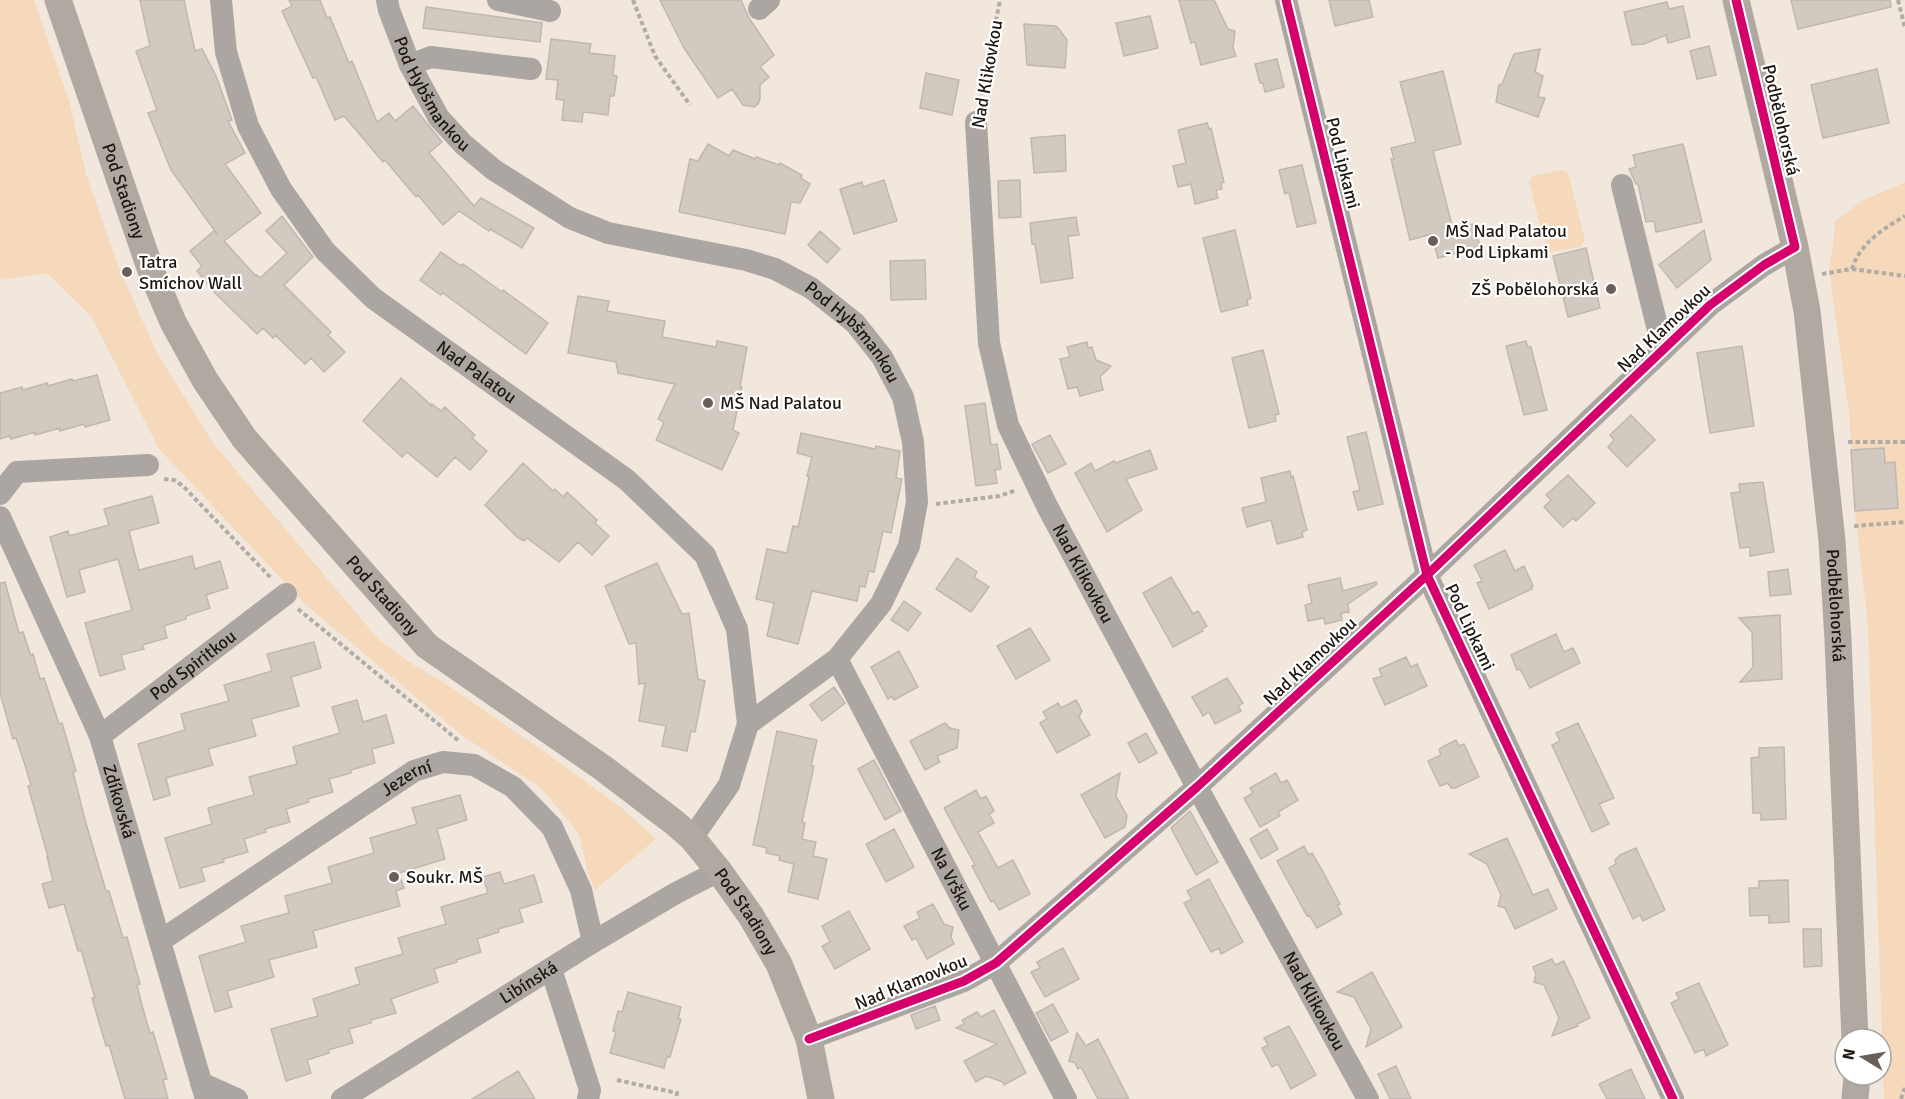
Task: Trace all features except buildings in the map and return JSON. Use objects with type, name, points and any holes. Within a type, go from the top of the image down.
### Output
[{"type":"main road","name":"Pod Stadiony","points":[[58,0],[143,248],[173,322],[205,380],[244,438],[427,646],[603,768],[692,838],[751,916],[779,964],[809,1039],[821,1099]]},
{"type":"main road","name":"Podbělohorská","points":[[1736,0],[1795,247],[1806,311],[1832,541],[1854,1027]]},
{"type":"street","name":"Nad Palatou","points":[[221,0],[226,52],[248,126],[281,189],[325,251],[373,298],[627,480],[705,555],[738,629],[747,724]]},
{"type":"street","name":"Pod Hybšmankou","points":[[387,0],[410,65],[439,118],[463,144],[494,170],[570,219],[608,233],[746,260],[775,269],[811,288],[855,323],[882,357],[903,397],[913,442],[918,502],[909,546],[881,604],[837,658],[747,724]]},
{"type":"street","points":[[498,0],[549,11]]},
{"type":"street","name":"Pod Lipkami","points":[[1287,0],[1427,575],[1673,1099]]},
{"type":"street","points":[[410,65],[431,57],[531,69]]},
{"type":"street","name":"Nad Klikovkou","points":[[976,122],[989,343],[1008,425],[1047,506],[1197,787],[1368,1099]]},
{"type":"street","points":[[1622,185],[1663,350]]},
{"type":"street","name":"Nad Klamovkou","points":[[809,1039],[964,981],[996,963],[1197,787],[1427,575],[1710,305],[1764,265],[1795,247]]},
{"type":"street","points":[[0,494],[17,472],[151,472]]},
{"type":"street","name":"Zdíkovská","points":[[0,516],[100,736],[204,1091]]},
{"type":"street","name":"Pod Spiritkou","points":[[100,736],[286,594]]},
{"type":"street","name":"Na Vršku","points":[[837,658],[1066,1099]]},
{"type":"street","points":[[692,838],[729,785],[747,724]]},
{"type":"street","name":"Jezerní","points":[[160,941],[414,771],[443,762],[474,765],[513,787],[552,827],[581,890],[593,942]]},
{"type":"street","name":"Libínská","points":[[342,1099],[593,942],[676,893],[719,871]]},
{"type":"street","points":[[551,969],[591,1090],[588,1099]]},
{"type":"street","points":[[204,1091],[237,1099]]},
{"type":"path","points":[[633,0],[656,56],[690,105]]},
{"type":"path","points":[[1898,0],[1905,28]]},
{"type":"path","points":[[1852,269],[1863,247],[1888,226],[1905,216]]},
{"type":"path","points":[[1815,275],[1852,269],[1905,276]]},
{"type":"path","points":[[1848,442],[1905,442]]},
{"type":"path","points":[[151,472],[174,480],[183,486],[299,610],[460,742]]},
{"type":"path","points":[[935,504],[999,496]]},
{"type":"path","points":[[1854,526],[1905,522]]},
{"type":"path","points":[[616,1080],[677,1093],[676,1099]]},
{"type":"path","points":[[1901,1099],[1905,1088]]},
{"type":"shaded area","points":[[0,0],[34,0],[69,101],[86,174],[119,268],[157,353],[213,443],[379,640],[556,760],[624,810],[656,839],[595,890],[588,873],[579,834],[541,788],[460,734],[306,605],[159,449],[91,316],[47,273],[0,280]]},
{"type":"shaded area","points":[[1562,170],[1568,173],[1585,240],[1580,247],[1551,252],[1546,248],[1529,182],[1533,176]]},
{"type":"shaded area","points":[[1905,182],[1905,1099],[1884,1099],[1884,1087],[1893,1087],[1893,1027],[1882,1027],[1868,627],[1855,511],[1898,508],[1895,462],[1885,463],[1851,450],[1849,413],[1829,271],[1835,229],[1833,223],[1862,201]]},
{"type":"cycle path","points":[[1286,0],[1427,575],[1673,1099]]},
{"type":"cycle path","points":[[809,1039],[964,981],[996,963],[1197,787],[1427,575],[1710,305],[1764,265],[1795,247],[1736,0]]},
{"type":"place","name":"MŠ Nad Palatou - Pod Lipkami","points":[[1433,241]]},
{"type":"place","name":"Tatra Smíchov Wall","points":[[127,272]]},
{"type":"place","name":"ZŠ Pobělohorská","points":[[1611,289]]},
{"type":"place","name":"MŠ Nad Palatou","points":[[708,403]]},
{"type":"place","name":"Soukr. MŠ","points":[[394,877]]}]
